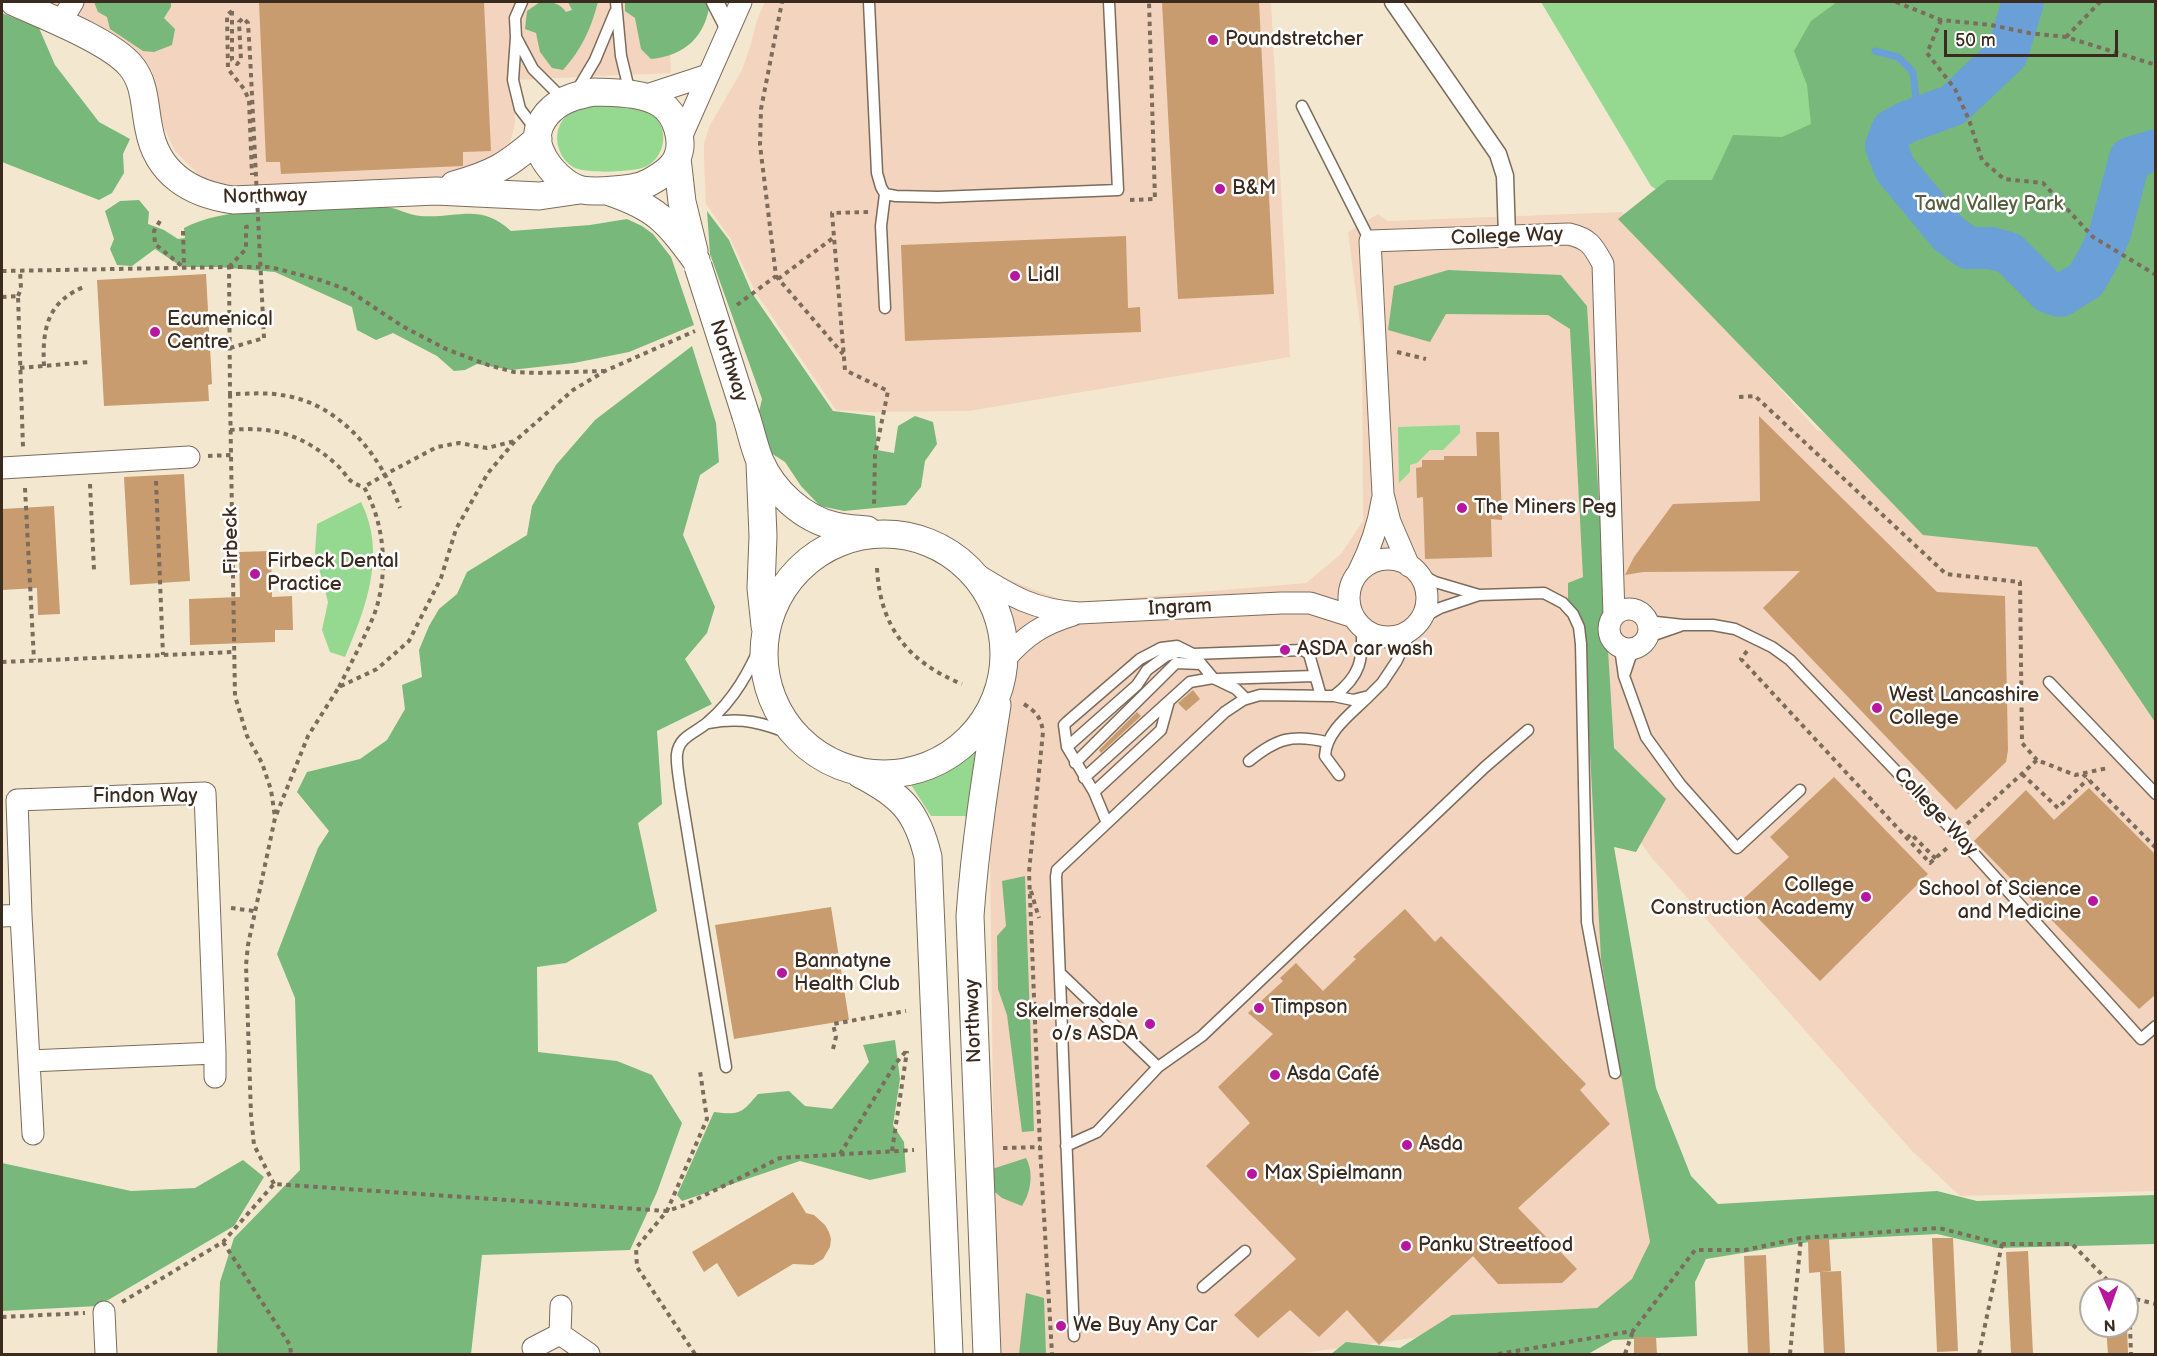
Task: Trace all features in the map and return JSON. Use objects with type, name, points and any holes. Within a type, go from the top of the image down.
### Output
[{"type":"street","name":"Northway","points":[[14,2],[66,12],[130,65],[139,79],[153,146],[162,162],[175,177],[192,189],[211,197],[253,206],[436,191],[539,196],[593,190],[634,200],[653,210],[672,228],[697,263]]},
{"type":"street","points":[[715,2],[729,29]]},
{"type":"street","points":[[678,150],[678,127],[670,114],[662,105],[637,95],[594,92],[569,98],[553,108],[543,120],[538,136],[543,157],[552,171],[593,190],[630,189],[648,183],[664,172],[678,150],[741,2]]},
{"type":"street","points":[[1393,2],[1498,154],[1505,176],[1507,236]]},
{"type":"street","points":[[637,95],[708,75]]},
{"type":"street","name":"Northway","points":[[436,191],[485,176],[511,162],[538,136]]},
{"type":"street","name":"Northway","points":[[678,150],[682,202],[697,263],[760,462],[764,673],[775,706],[795,736],[822,758],[855,771],[886,788],[906,806],[923,838],[928,857],[948,1354]]},
{"type":"street","name":"College Way","points":[[1370,241],[1569,234],[1584,238],[1594,248],[1603,264],[1614,580],[1620,613]]},
{"type":"street","points":[[1370,241],[1383,494],[1379,522],[1371,548],[1349,594],[1350,606],[1358,622],[1382,637],[1401,635],[1416,624],[1426,608],[1427,596],[1424,584],[1399,547],[1383,494]]},
{"type":"street","points":[[2,468],[189,457]]},
{"type":"street","name":"Northway","points":[[760,462],[794,506],[813,518],[834,526],[920,538],[950,553],[976,574],[993,600],[1003,629],[1005,659],[983,789],[973,868],[970,916],[987,1354]]},
{"type":"street","points":[[765,634],[781,591],[808,560],[845,539],[886,533]]},
{"type":"street","points":[[1355,578],[1366,566],[1386,559],[1398,561],[1414,569]]},
{"type":"street","name":"Ingram","points":[[976,574],[1014,598],[1057,612],[1310,603],[1358,622]]},
{"type":"street","name":"Ingram","points":[[1281,603],[1333,593],[1355,578]]},
{"type":"street","name":"College Way","points":[[1640,612],[1637,639],[1611,639],[1609,626],[1620,613],[1640,612]]},
{"type":"street","name":"Ingram","points":[[1005,659],[1020,641],[1037,630],[1056,620],[1079,613]]},
{"type":"street","points":[[855,771],[885,775],[916,770],[944,759],[968,741],[987,717],[1000,689]]},
{"type":"street","name":"Findon Way","points":[[33,1134],[29,1061],[11,916],[16,800],[206,793],[215,1077]]},
{"type":"street","points":[[29,1061],[214,1053]]},
{"type":"street","points":[[560,1334],[561,1306]]},
{"type":"street","points":[[104,1312],[106,1354]]},
{"type":"street","points":[[533,1348],[560,1334]]},
{"type":"street","points":[[560,1334],[589,1354]]},
{"type":"lane","points":[[522,2],[515,18],[513,80],[520,109],[538,136]]},
{"type":"lane","points":[[870,2],[877,173],[885,194],[881,226],[885,308]]},
{"type":"lane","points":[[885,194],[938,197],[1118,190],[1109,2]]},
{"type":"lane","points":[[516,37],[532,69],[569,98],[595,60],[616,7]]},
{"type":"lane","points":[[616,7],[621,56],[637,95]]},
{"type":"lane","points":[[1302,106],[1370,241]]},
{"type":"lane","points":[[1414,569],[1435,582],[1479,595]]},
{"type":"lane","points":[[1339,775],[1325,756],[1327,742],[1333,732],[1382,683],[1416,624],[1440,608],[1479,595],[1544,593],[1563,603],[1573,614],[1579,627],[1587,922],[1615,1073]]},
{"type":"lane","points":[[1334,696],[1348,686],[1363,655],[1358,622]]},
{"type":"lane","name":"College Way","points":[[1637,639],[1683,625],[1713,625],[1735,629],[1756,638],[1790,660],[1957,835],[2141,1039],[2156,1026]]},
{"type":"lane","points":[[726,1066],[680,787],[677,754],[685,738],[707,723],[740,687],[752,668],[765,634]]},
{"type":"lane","points":[[1637,639],[1624,676],[1646,737],[1680,784],[1737,848],[1800,790]]},
{"type":"lane","points":[[1107,823],[1094,792],[1067,747],[1064,725],[1067,722],[1140,659],[1161,648],[1177,646],[1193,654],[1214,678],[1236,689],[1246,699]]},
{"type":"lane","points":[[1067,747],[1137,685],[1147,670],[1166,656],[1178,652],[1193,654],[1303,650],[1309,654],[1321,696]]},
{"type":"lane","points":[[1075,763],[1176,663],[1201,664]]},
{"type":"lane","points":[[1084,778],[1190,682],[1214,678],[1315,676]]},
{"type":"lane","points":[[2049,682],[2156,794]]},
{"type":"lane","points":[[1074,1336],[1056,873],[1225,712],[1246,699],[1260,695],[1334,696],[1353,700],[1369,696]]},
{"type":"lane","points":[[1094,792],[1161,730],[1169,701]]},
{"type":"lane","points":[[707,723],[729,719],[751,721],[771,725],[795,736]]},
{"type":"lane","points":[[1066,1146],[1097,1132],[1158,1067],[1202,1036],[1485,767],[1528,730]]},
{"type":"lane","points":[[1249,761],[1261,751],[1291,737],[1307,737],[1327,742]]},
{"type":"lane","points":[[1060,973],[1158,1067]]},
{"type":"lane","points":[[1203,1287],[1245,1251]]},
{"type":"path","points":[[782,2],[761,109],[760,127],[765,199],[777,278],[843,355]]},
{"type":"path","points":[[1121,200],[1155,199],[1149,2]]},
{"type":"path","points":[[1896,2],[1941,20],[2066,37],[2156,65]]},
{"type":"path","points":[[2066,37],[2100,2]]},
{"type":"path","points":[[230,267],[246,249],[246,226],[254,226],[249,99],[228,69],[227,15],[232,11],[232,60],[237,64],[241,60],[239,22],[243,18],[248,22],[264,338],[230,348]]},
{"type":"path","points":[[1941,20],[1927,52],[1954,89],[1969,120],[1982,160],[2004,179],[2043,183],[2093,237],[2156,275]]},
{"type":"path","points":[[874,505],[875,455],[888,391],[845,370],[832,213],[883,212]]},
{"type":"path","points":[[160,221],[154,231],[155,244],[184,267]]},
{"type":"path","points":[[183,231],[184,267]]},
{"type":"path","points":[[735,307],[834,238]]},
{"type":"path","name":"Firbeck","points":[[230,267],[230,430],[235,696],[247,736],[262,763],[272,790],[275,818]]},
{"type":"path","points":[[2,271],[270,267],[348,290],[402,326],[446,349],[488,365],[514,372],[538,374],[604,371]]},
{"type":"path","points":[[18,296],[21,289],[20,270]]},
{"type":"path","points":[[44,366],[43,342],[47,324],[56,305],[70,292],[86,286]]},
{"type":"path","points":[[339,687],[377,669],[409,641],[441,578],[456,529],[471,500],[488,474],[515,441],[573,390],[604,371],[687,336]]},
{"type":"path","points":[[1376,347],[1426,359]]},
{"type":"path","points":[[20,368],[89,362]]},
{"type":"path","points":[[230,394],[283,395],[323,408],[358,438],[376,458],[386,474],[400,508]]},
{"type":"path","points":[[1739,397],[1755,396],[1946,574],[2020,582],[2022,743],[2037,760],[2075,775],[2126,763]]},
{"type":"path","points":[[230,430],[267,430],[288,434],[307,442],[340,467],[352,484],[364,488],[374,507],[380,532],[382,560],[380,591],[375,612],[339,687],[308,736],[275,818],[250,934],[246,965],[251,1115],[254,1145],[274,1184]]},
{"type":"path","points":[[364,488],[437,447],[459,443],[487,448],[515,441]]},
{"type":"path","points":[[155,459],[163,655]]},
{"type":"path","points":[[90,463],[94,570]]},
{"type":"path","points":[[877,568],[878,590],[888,622],[901,640],[927,666],[962,684]]},
{"type":"path","points":[[1756,638],[1742,659],[1930,864],[1957,835],[2037,760]]},
{"type":"path","points":[[2,662],[234,652]]},
{"type":"path","points":[[1024,704],[1034,710],[1041,719],[1043,732],[1029,872],[1040,1147],[1052,1354]]},
{"type":"path","points":[[2022,774],[2058,808],[2088,779]]},
{"type":"path","points":[[2083,774],[2156,848]]},
{"type":"path","points":[[833,1049],[836,1037],[833,1024],[906,1011]]},
{"type":"path","points":[[840,1154],[896,1062],[907,1050],[892,1151]]},
{"type":"path","points":[[695,1354],[637,1267],[636,1248],[667,1211],[707,1119],[699,1071]]},
{"type":"path","points":[[1002,1148],[1040,1147]]},
{"type":"path","points":[[274,1184],[667,1211],[685,1205],[780,1158],[914,1150]]},
{"type":"path","points":[[2,1317],[104,1312],[224,1242],[274,1184]]},
{"type":"path","points":[[1625,1354],[1633,1331],[1695,1250],[1746,1250],[1801,1238],[1939,1228],[2002,1244],[2072,1244],[2105,1278]]},
{"type":"path","points":[[1790,1354],[1801,1238]]},
{"type":"path","points":[[224,1242],[290,1345],[291,1354]]},
{"type":"path","points":[[1979,1354],[2002,1244]]},
{"type":"path","points":[[2139,1300],[2156,1304]]},
{"type":"path","points":[[1498,1354],[1633,1331]]},
{"type":"path","points":[[2130,1338],[2131,1354]]},
{"type":"shaded area","points":[[42,2],[668,2],[671,73],[514,80],[515,123],[509,147],[464,178],[231,187],[213,182],[198,174],[175,151],[161,121],[156,82],[151,69],[136,50],[126,42]]},
{"type":"shaded area","points":[[765,2],[1271,2],[1290,357],[969,411],[836,410],[756,293],[730,238],[706,204],[704,144],[709,127],[742,70],[757,20]]},
{"type":"shaded area","points":[[1622,212],[1817,430],[2029,503],[2155,623],[2155,1191],[1960,1196],[1912,1151],[1651,857],[1627,823],[1600,795],[1657,1260],[1605,1312],[1295,1354],[996,1354],[990,851],[1003,754],[1009,580],[1070,603],[1306,583],[1341,554],[1363,521],[1362,339],[1348,232],[1378,214],[1388,221]]},
{"type":"green space","points":[[94,2],[171,2],[171,7],[164,18],[175,29],[172,45],[154,52],[143,51],[110,29],[107,17],[98,12]]},
{"type":"green space","points":[[540,2],[554,3],[566,12],[572,10],[568,2],[598,2],[585,38],[563,70],[552,68],[540,52],[536,33],[525,29],[527,11]]},
{"type":"green space","points":[[625,2],[710,2],[704,25],[692,42],[674,54],[651,59],[641,49],[635,18],[625,11]]},
{"type":"green space","points":[[1541,2],[1917,2],[1997,405],[1651,186]]},
{"type":"green space","name":"Tawd Valley Park","points":[[1837,2],[2155,2],[2155,722],[2037,547],[1923,535],[1618,219],[1667,180],[1712,180],[1733,135],[1782,137],[1811,124],[1807,85],[1794,51],[1811,21]]},
{"type":"green space","points":[[2,13],[39,28],[55,65],[99,122],[130,139],[123,154],[124,173],[112,193],[99,200],[2,162]]},
{"type":"green space","points":[[592,106],[629,106],[650,113],[657,119],[663,135],[663,143],[656,158],[642,168],[627,171],[607,172],[573,167],[567,162],[559,148],[557,140],[560,125],[572,111]]},
{"type":"green space","points":[[139,200],[149,212],[148,224],[178,239],[185,238],[184,228],[200,221],[234,213],[271,210],[388,207],[420,216],[478,214],[500,222],[511,231],[590,225],[627,219],[653,234],[671,257],[694,325],[629,352],[574,363],[511,370],[477,364],[465,370],[454,371],[437,356],[393,333],[376,340],[357,330],[352,307],[275,272],[218,267],[182,267],[155,249],[132,266],[117,265],[110,249],[114,239],[105,211],[120,201]]},
{"type":"green space","points":[[707,211],[729,240],[752,293],[833,411],[875,416],[877,450],[894,453],[898,426],[915,416],[933,422],[937,444],[925,461],[921,487],[906,505],[844,511],[820,506],[801,486],[785,462],[771,453],[758,416],[762,399],[710,254]]},
{"type":"green space","points":[[1448,270],[1561,275],[1587,306],[1614,748],[1666,799],[1636,852],[1614,847],[1656,1088],[1691,1176],[1718,1204],[1937,1191],[1977,1201],[2155,1195],[2155,1244],[1997,1248],[1937,1234],[1821,1240],[1706,1259],[1695,1282],[1697,1336],[1613,1340],[1588,1354],[1331,1354],[1346,1342],[1400,1348],[1452,1315],[1597,1308],[1632,1279],[1650,1242],[1601,959],[1583,622],[1568,599],[1568,583],[1583,577],[1570,329],[1548,315],[1446,314],[1430,342],[1388,330],[1394,286]]},
{"type":"green space","points":[[692,346],[716,423],[719,462],[700,475],[683,535],[715,607],[707,633],[685,659],[712,704],[657,731],[662,804],[638,823],[657,911],[566,963],[537,967],[538,1052],[617,1061],[652,1075],[682,1123],[657,1192],[630,1250],[482,1255],[471,1354],[217,1354],[220,1282],[234,1238],[300,1170],[295,998],[277,954],[318,848],[329,831],[297,792],[307,772],[360,759],[387,740],[405,709],[402,685],[422,677],[419,650],[429,626],[439,609],[457,594],[467,572],[527,535],[532,506],[556,465],[595,420]]},
{"type":"green space","points":[[1460,425],[1460,433],[1443,450],[1430,450],[1417,463],[1410,465],[1410,472],[1399,483],[1398,427]]},
{"type":"green space","points":[[361,502],[369,521],[373,561],[366,600],[345,657],[330,652],[322,630],[328,602],[315,553],[317,524]]},
{"type":"green space","points":[[976,748],[966,818],[965,816],[931,816],[910,783],[946,769]]},
{"type":"green space","points":[[1025,876],[1034,1131],[1022,1132],[1007,1015],[998,989],[997,936],[1006,926],[1002,881]]},
{"type":"green space","points":[[895,1040],[900,1079],[893,1125],[904,1142],[906,1172],[870,1180],[800,1161],[682,1201],[677,1195],[714,1112],[739,1112],[748,1106],[758,1094],[789,1091],[805,1106],[832,1109],[869,1062],[863,1045]]},
{"type":"green space","points":[[1026,1158],[1030,1170],[1030,1182],[1028,1195],[1022,1206],[1002,1198],[990,1188],[989,1170]]},
{"type":"green space","points":[[243,1160],[264,1177],[234,1226],[98,1306],[2,1311],[2,1163],[131,1191],[195,1188]]},
{"type":"green space","points":[[1026,1293],[1044,1298],[1046,1354],[1019,1354]]},
{"type":"building","points":[[259,2],[484,2],[491,151],[463,152],[463,166],[281,174],[280,162],[266,162]]},
{"type":"building","name":"B&M","points":[[1162,2],[1259,2],[1274,294],[1178,299]]},
{"type":"building","name":"Lidl","points":[[1126,236],[1128,308],[1140,307],[1141,332],[905,341],[901,245]]},
{"type":"building","name":"Ecumenical Centre","points":[[206,274],[212,384],[208,385],[209,401],[104,406],[97,280]]},
{"type":"building","points":[[1759,416],[1937,592],[2005,596],[2008,750],[2006,762],[1956,810],[1763,608],[1800,571],[1643,572],[1625,575],[1634,557],[1673,504],[1760,501]]},
{"type":"building","name":"The Miners Peg","points":[[1476,432],[1499,432],[1502,520],[1491,519],[1492,557],[1425,559],[1423,497],[1417,498],[1416,468],[1422,467],[1422,460],[1444,460],[1444,456],[1477,456]]},
{"type":"building","points":[[184,474],[190,581],[130,585],[124,477]]},
{"type":"building","points":[[54,506],[60,614],[38,615],[37,588],[2,590],[2,509]]},
{"type":"building","points":[[271,551],[272,597],[292,596],[293,630],[275,630],[275,642],[190,645],[189,599],[240,597],[239,552]]},
{"type":"building","points":[[1193,690],[1200,699],[1186,711],[1178,703]]},
{"type":"building","points":[[1137,712],[1141,716],[1101,753],[1099,750]]},
{"type":"building","name":"College Construction Academy","points":[[1834,777],[1928,874],[1820,981],[1741,901],[1789,857],[1770,837]]},
{"type":"building","name":"School of Science and Medicine","points":[[2089,788],[2156,855],[2156,994],[2139,1009],[1974,841],[2026,790],[2054,820]]},
{"type":"building","name":"Bannatyne Health Club","points":[[831,907],[849,1020],[734,1039],[715,925]]},
{"type":"building","name":"Asda","points":[[1405,909],[1435,942],[1441,936],[1586,1084],[1580,1090],[1610,1124],[1518,1208],[1577,1269],[1562,1283],[1498,1284],[1473,1256],[1379,1345],[1347,1310],[1319,1337],[1290,1310],[1258,1338],[1234,1315],[1296,1259],[1206,1166],[1250,1123],[1218,1087],[1273,1034],[1248,1013],[1283,981],[1280,978],[1296,963],[1323,991],[1356,959],[1353,957]]},
{"type":"building","points":[[793,1192],[806,1213],[814,1215],[829,1232],[830,1247],[823,1259],[813,1265],[793,1264],[738,1297],[717,1263],[704,1272],[692,1252]]},
{"type":"building","points":[[1932,1238],[1953,1238],[1958,1351],[1937,1352]]},
{"type":"building","points":[[1829,1239],[1831,1271],[1809,1273],[1808,1240]]},
{"type":"building","points":[[2028,1251],[2033,1354],[2011,1354],[2006,1252]]},
{"type":"building","points":[[1766,1255],[1770,1354],[1748,1354],[1744,1256]]},
{"type":"building","points":[[1841,1271],[1845,1354],[1824,1354],[1820,1272]]},
{"type":"building","points":[[1634,1337],[1656,1337],[1657,1354],[1634,1354]]},
{"type":"building","points":[[2107,1338],[2127,1338],[2128,1354],[2108,1354]]},
{"type":"waterway","points":[[2023,2],[2007,54],[1953,105],[1892,130],[1886,146],[1895,169],[1949,234],[1968,248],[1991,248],[2009,253],[2048,292],[2060,296],[2086,280],[2099,257],[2110,233],[2130,158],[2156,150]]},
{"type":"waterway","points":[[1875,51],[1898,57],[1913,72],[1918,118]]},
{"type":"place","name":"Poundstretcher","points":[[1213,40]]},
{"type":"place","name":"B&M","points":[[1220,189]]},
{"type":"place","name":"Lidl","points":[[1015,276]]},
{"type":"place","name":"Ecumenical Centre","points":[[155,332]]},
{"type":"place","name":"The Miners Peg","points":[[1462,508]]},
{"type":"place","name":"Firbeck Dental Practice","points":[[255,574]]},
{"type":"place","name":"ASDA car wash","points":[[1285,650]]},
{"type":"place","name":"West Lancashire College","points":[[1877,708]]},
{"type":"place","name":"College Construction Academy","points":[[1866,897]]},
{"type":"place","name":"School of Science and Medicine","points":[[2093,901]]},
{"type":"place","name":"Bannatyne Health Club","points":[[782,973]]},
{"type":"place","name":"Timpson","points":[[1259,1008]]},
{"type":"place","name":"Skelmersdale o/s ASDA","points":[[1150,1024]]},
{"type":"place","name":"Asda Café","points":[[1275,1075]]},
{"type":"place","name":"Asda","points":[[1407,1145]]},
{"type":"place","name":"Max Spielmann","points":[[1252,1174]]},
{"type":"place","name":"Panku Streetfood","points":[[1406,1246]]},
{"type":"place","name":"We Buy Any Car","points":[[1061,1326]]}]
